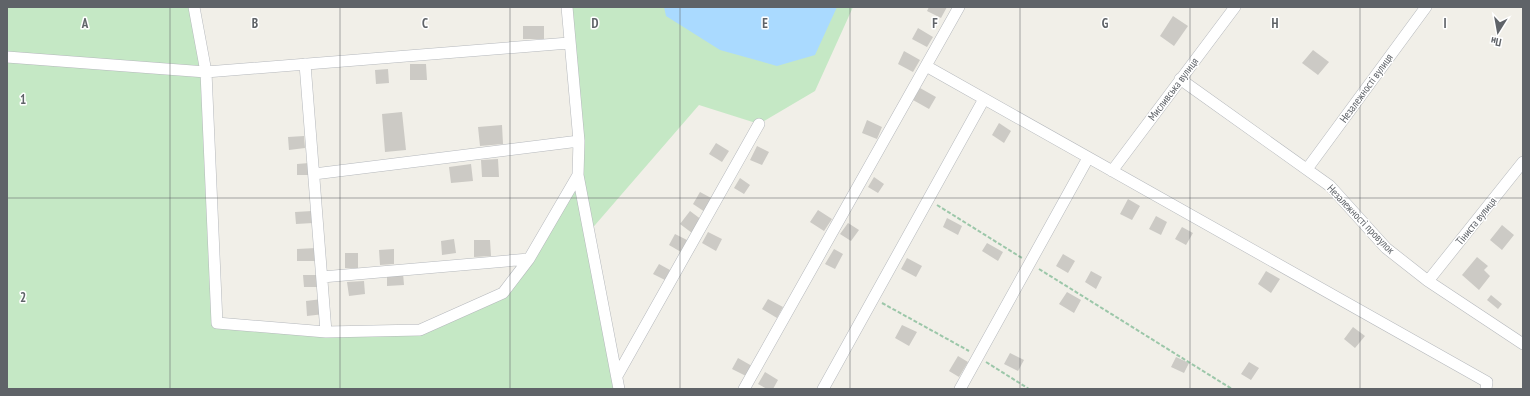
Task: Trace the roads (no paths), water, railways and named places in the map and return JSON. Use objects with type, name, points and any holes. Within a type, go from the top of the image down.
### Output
[{"type":"street","points":[[194,7],[206,72],[217,323],[326,332],[420,330],[503,293],[529,259],[578,175]]},
{"type":"street","points":[[567,7],[569,43],[579,141],[578,175],[620,389]]},
{"type":"street","points":[[744,389],[959,7]]},
{"type":"street","name":"Мисливська вулиця","points":[[1112,171],[1235,7]]},
{"type":"street","name":"Незалежності вулиця","points":[[1307,169],[1426,7]]},
{"type":"street","points":[[7,57],[206,72],[569,43]]},
{"type":"street","points":[[305,64],[326,332]]},
{"type":"street","points":[[926,66],[1487,382],[1486,389]]},
{"type":"street","name":"Незалежності провулок","points":[[1180,79],[1330,186],[1386,248],[1428,281],[1523,344]]},
{"type":"street","points":[[823,389],[984,99]]},
{"type":"street","points":[[617,376],[759,124]]},
{"type":"street","points":[[314,174],[579,141]]},
{"type":"street","points":[[960,389],[1088,158]]},
{"type":"street","name":"Тіниста вулиця","points":[[1428,281],[1523,162]]},
{"type":"street","points":[[322,277],[529,259]]},
{"type":"water","points":[[664,7],[837,7],[815,55],[777,66],[720,50],[666,16]]}]
